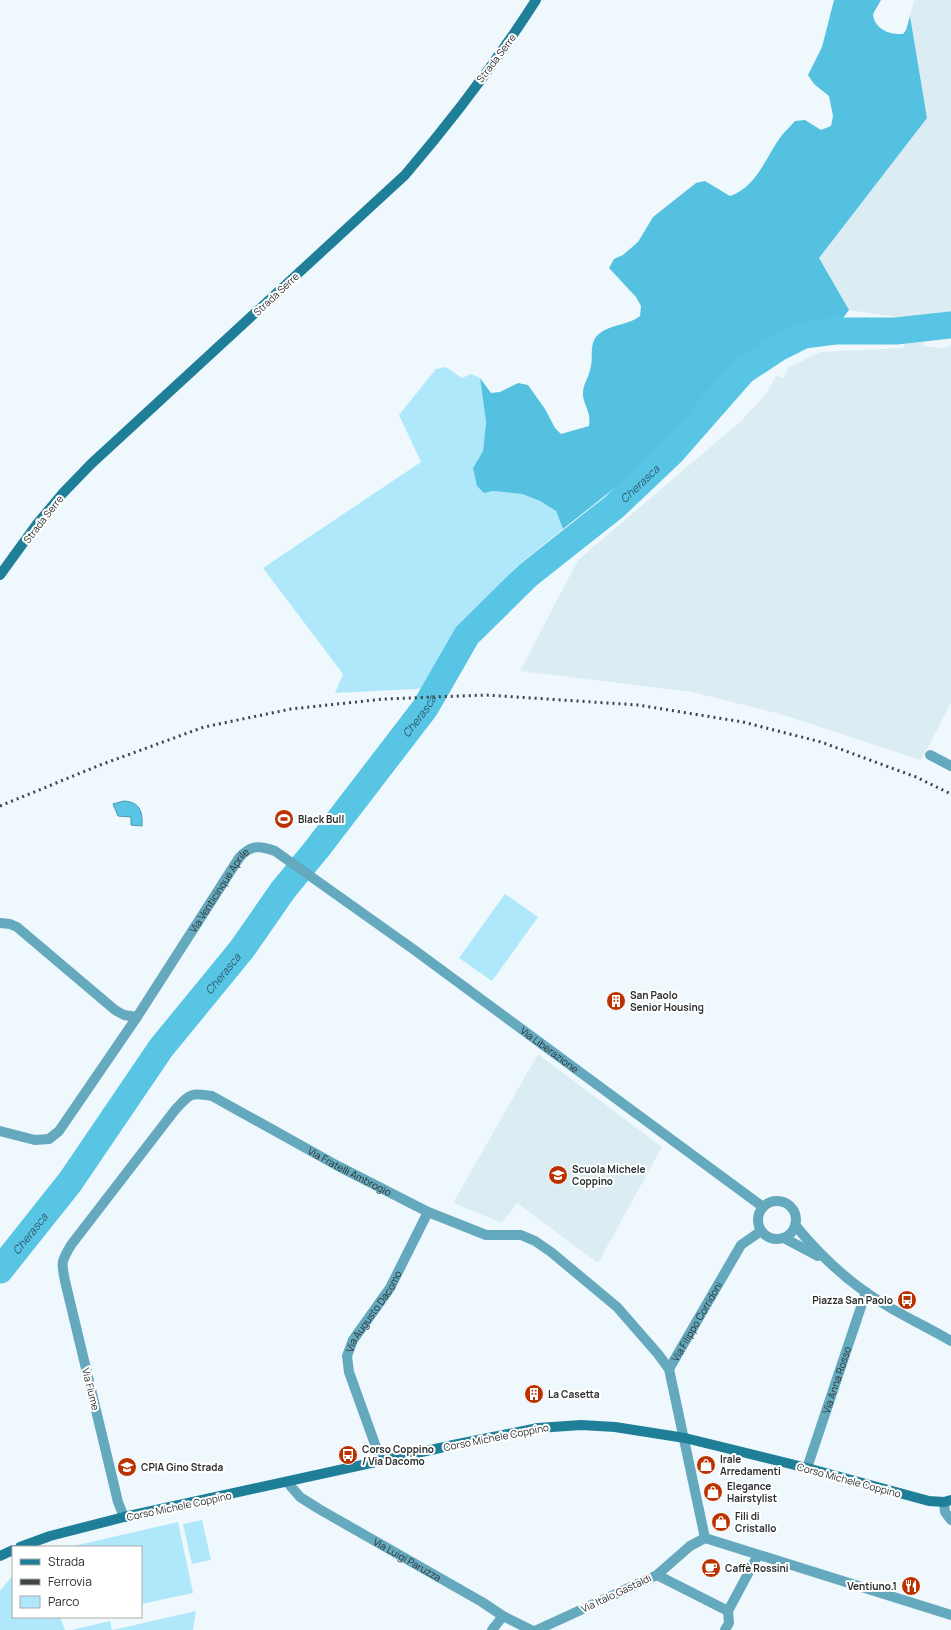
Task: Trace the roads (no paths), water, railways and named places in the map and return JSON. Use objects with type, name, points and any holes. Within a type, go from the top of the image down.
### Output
[{"type":"main road","name":"Strada Serre","points":[[0,575],[37,524],[63,493],[91,464],[405,175],[431,145],[489,68],[517,30],[536,0]]},
{"type":"main road","name":"Corso Michele Coppino","points":[[23,1546],[50,1536],[124,1518],[381,1461],[538,1428],[581,1425],[601,1426],[684,1438],[808,1468],[929,1501],[947,1501]]},
{"type":"main road","points":[[0,1556],[12,1550]]},
{"type":"street","points":[[930,755],[951,766]]},
{"type":"street","name":"Via Venticinque Aprile","points":[[0,1130],[35,1140],[49,1139],[59,1131],[137,1017],[239,858],[246,850],[264,847],[275,851],[334,894]]},
{"type":"street","name":"Via Liberazione","points":[[334,894],[419,953],[763,1207]]},
{"type":"street","points":[[0,923],[10,924],[17,928],[115,1010],[124,1015],[137,1017]]},
{"type":"street","name":"Via Fratelli Ambrogio","points":[[62,1259],[71,1245],[175,1110],[188,1097],[197,1093],[212,1096],[338,1166],[428,1212],[486,1234],[521,1236],[535,1241],[551,1252],[617,1307],[658,1354],[668,1369]]},
{"type":"street","points":[[784,1238],[791,1233],[795,1225],[793,1211],[786,1203],[775,1201],[768,1203],[763,1207],[758,1215],[757,1221],[761,1231],[766,1236],[773,1239],[784,1238],[802,1246],[835,1267]]},
{"type":"street","name":"Via Augusto Dacomo","points":[[381,1461],[350,1372],[347,1356],[354,1340],[390,1288],[428,1212]]},
{"type":"street","points":[[795,1225],[806,1239],[835,1267],[866,1292],[888,1307],[951,1341]]},
{"type":"street","name":"Via Filippo Corridoni","points":[[684,1438],[668,1369],[740,1245],[761,1231]]},
{"type":"street","name":"Via Fiume","points":[[62,1259],[69,1296],[118,1502],[124,1518]]},
{"type":"street","name":"Via Anna Rosso","points":[[808,1468],[866,1292]]},
{"type":"street","points":[[684,1438],[705,1538],[951,1615]]},
{"type":"street","name":"Via Luigi Paruzza","points":[[287,1482],[300,1497],[318,1509],[482,1602],[503,1616],[531,1630]]},
{"type":"street","points":[[947,1501],[945,1512],[951,1520]]},
{"type":"street","name":"Via Italo Gastaldi","points":[[537,1630],[657,1575],[690,1546],[705,1538]]},
{"type":"street","points":[[725,1630],[728,1623],[728,1611],[758,1555]]},
{"type":"street","points":[[657,1575],[728,1611]]},
{"type":"street","points":[[492,1630],[503,1616]]},
{"type":"waterway","name":"Cherasca","points":[[0,1270],[70,1182],[161,1048],[242,949],[283,890],[316,850],[425,708],[467,635],[528,575],[614,507],[671,453],[743,371],[778,348],[804,335],[835,331],[896,331],[951,325]]},
{"type":"railway","points":[[0,806],[100,765],[204,727],[291,709],[384,699],[486,695],[638,705],[743,722],[821,742],[916,777],[951,794]]},
{"type":"place","name":"Black Bull","points":[[284,819]]},
{"type":"place","name":"San Paolo Senior Housing","points":[[616,1001]]},
{"type":"place","name":"Scuola Michele Coppino","points":[[558,1175]]},
{"type":"place","name":"Piazza San Paolo","points":[[907,1300]]},
{"type":"place","name":"La Casetta","points":[[534,1394]]},
{"type":"place","name":"Corso Coppino / Via Dacomo","points":[[348,1455]]},
{"type":"place","name":"Irale Arredamenti","points":[[706,1465]]},
{"type":"place","name":"CPIA Gino Strada","points":[[127,1467]]},
{"type":"place","name":"Elegance Hairstylist","points":[[713,1492]]},
{"type":"place","name":"Fili di Cristallo","points":[[721,1522]]},
{"type":"place","name":"Caffè Rossini","points":[[711,1568]]},
{"type":"place","name":"Ventiuno.1","points":[[911,1586]]}]
